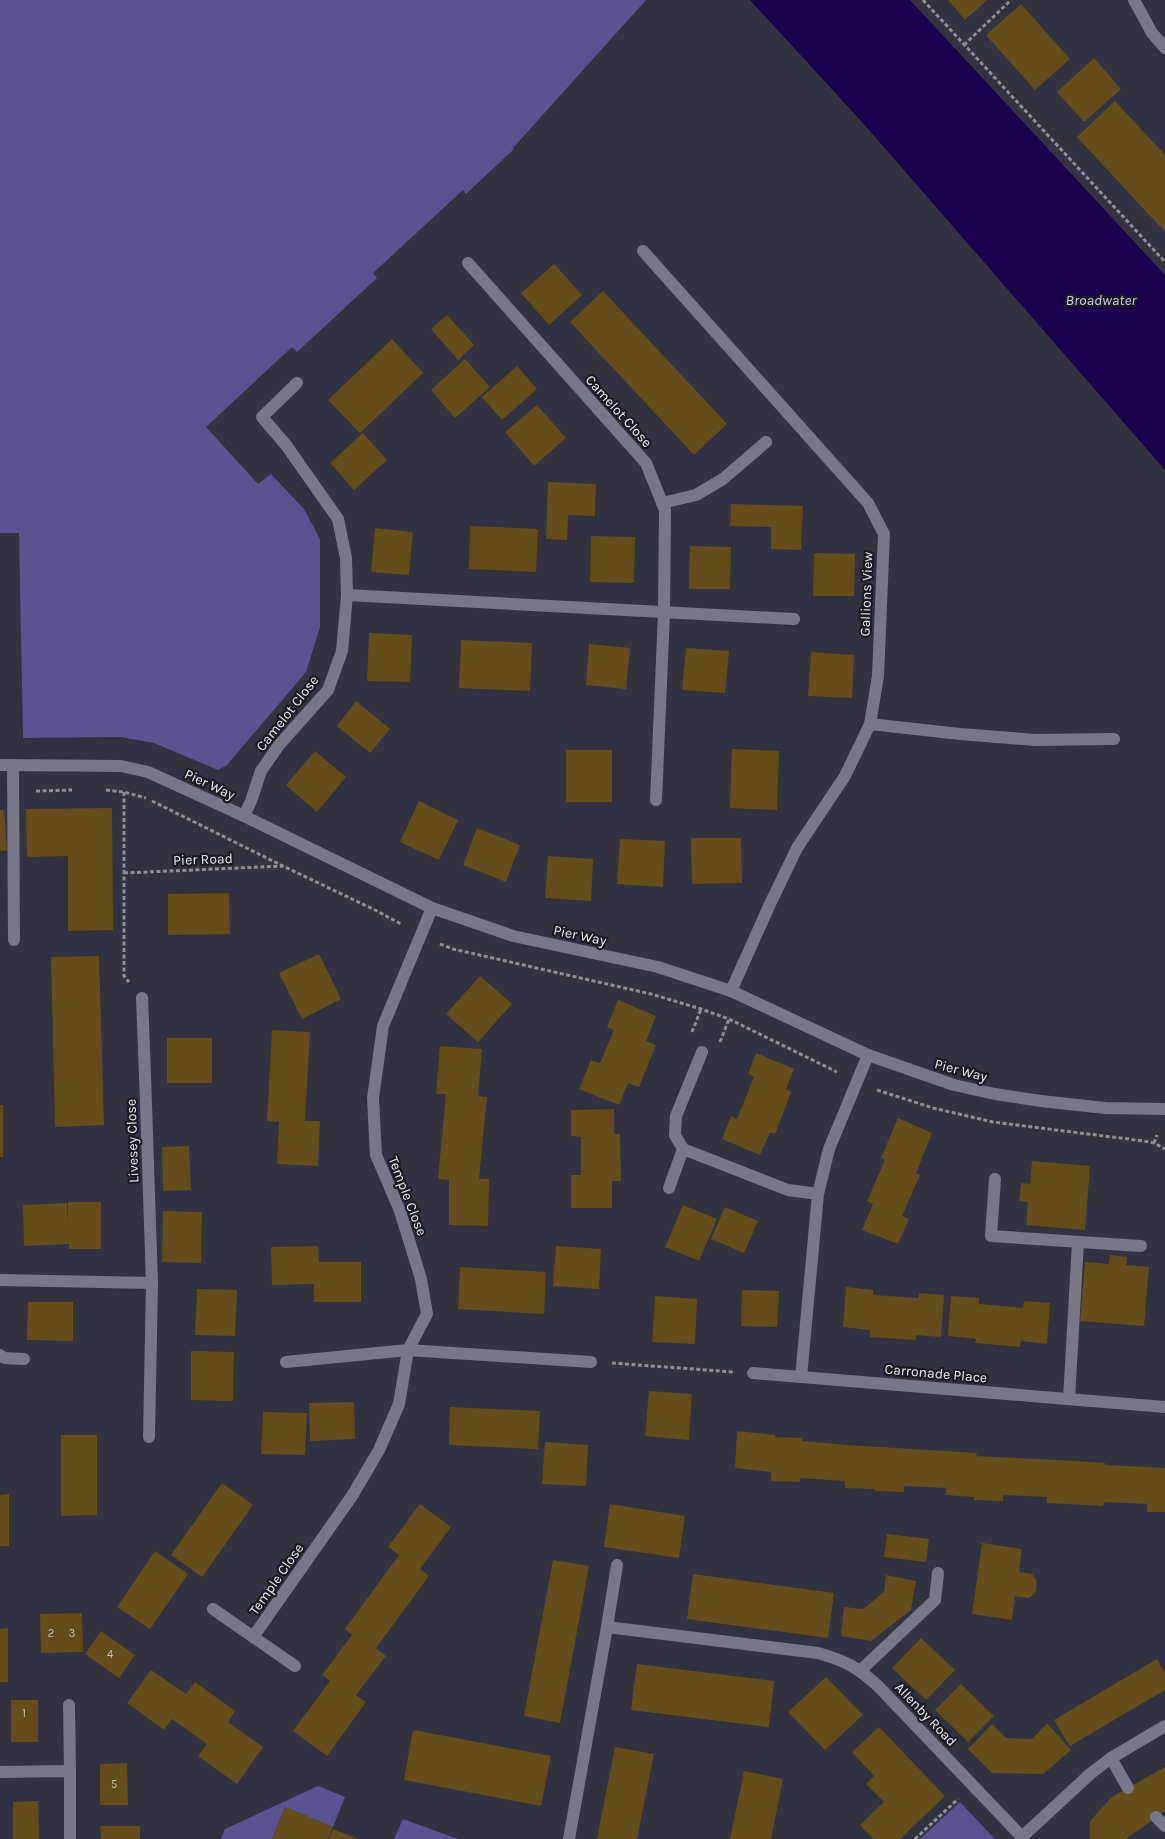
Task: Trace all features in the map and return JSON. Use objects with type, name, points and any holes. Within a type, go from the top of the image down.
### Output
[{"type":"street","points":[[1134,0],[1152,33],[1165,48]]},
{"type":"street","name":"Gallions View","points":[[643,251],[868,503],[884,534],[878,676],[870,724],[845,776],[797,848],[731,991]]},
{"type":"street","name":"Camelot Close","points":[[468,263],[646,463],[665,510],[664,613],[656,800]]},
{"type":"street","name":"Camelot Close","points":[[244,816],[261,771],[279,745],[328,690],[342,651],[347,595],[346,558],[338,519],[286,445],[262,417],[297,382]]},
{"type":"street","points":[[662,504],[696,495],[723,479],[766,442]]},
{"type":"street","points":[[347,595],[794,619]]},
{"type":"street","points":[[870,724],[1035,740],[1114,739]]},
{"type":"street","name":"Pier Way","points":[[0,765],[121,766],[148,772],[244,816],[432,908],[513,936],[658,967],[731,991],[868,1055],[954,1086],[1041,1101],[1105,1108],[1165,1109]]},
{"type":"street","points":[[13,765],[14,940]]},
{"type":"street","name":"Temple Close","points":[[253,1637],[352,1496],[379,1450],[399,1404],[408,1350],[427,1314],[421,1279],[400,1211],[376,1155],[373,1098],[383,1026],[432,908]]},
{"type":"street","name":"Livesey Close","points":[[142,998],[152,1283],[149,1437]]},
{"type":"street","points":[[702,1052],[676,1116],[675,1134],[683,1149],[788,1190],[818,1194]]},
{"type":"street","points":[[801,1377],[818,1194],[829,1149],[868,1055]]},
{"type":"street","points":[[669,1188],[683,1149]]},
{"type":"street","points":[[995,1179],[991,1236],[1141,1246]]},
{"type":"street","points":[[1069,1399],[1078,1242]]},
{"type":"street","points":[[0,1280],[152,1283]]},
{"type":"street","points":[[286,1362],[408,1350],[591,1362]]},
{"type":"street","points":[[0,1356],[24,1359]]},
{"type":"street","name":"Carronade Place","points":[[753,1373],[1165,1407]]},
{"type":"street","points":[[569,1839],[617,1565]]},
{"type":"street","points":[[861,1670],[935,1600],[938,1573]]},
{"type":"street","points":[[213,1609],[295,1666]]},
{"type":"street","name":"Allenby Road","points":[[607,1627],[818,1653],[843,1660],[861,1670],[893,1700],[1023,1838],[1090,1774],[1111,1758],[1165,1726]]},
{"type":"street","points":[[69,1706],[70,1839]]},
{"type":"street","points":[[1111,1758],[1128,1788]]},
{"type":"street","points":[[0,1772],[70,1771]]},
{"type":"path","points":[[923,0],[1165,262]]},
{"type":"path","points":[[964,45],[1011,0]]},
{"type":"path","points":[[14,791],[80,790]]},
{"type":"path","points":[[99,790],[124,792],[145,797],[406,926]]},
{"type":"path","points":[[124,792],[124,976]]},
{"type":"path","name":"Pier Road","points":[[124,873],[283,866]]},
{"type":"path","points":[[435,942],[453,949],[651,994],[701,1009],[729,1019],[842,1075]]},
{"type":"path","points":[[690,1036],[701,1009]]},
{"type":"path","points":[[717,1049],[729,1019]]},
{"type":"path","points":[[1154,1142],[1156,1135]]},
{"type":"path","points":[[1144,1141],[1154,1142],[1165,1149]]},
{"type":"path","points":[[591,1362],[753,1373]]},
{"type":"path","points":[[915,1839],[972,1785]]},
{"type":"shaded area","points":[[0,0],[646,0],[514,149],[466,194],[463,190],[373,273],[377,278],[297,352],[292,347],[206,427],[258,484],[271,474],[304,509],[320,539],[320,627],[306,672],[227,765],[218,770],[154,743],[120,737],[23,738],[19,533],[0,533]]},
{"type":"shaded area","points":[[318,1786],[345,1797],[333,1827],[285,1807],[272,1839],[221,1839],[225,1829]]},
{"type":"shaded area","points":[[960,1802],[995,1839],[920,1839]]},
{"type":"shaded area","points":[[403,1819],[458,1839],[394,1839]]},
{"type":"water","name":"Broadwater","points":[[750,0],[910,0],[1165,275],[1165,470],[862,122]]},
{"type":"building","points":[[948,0],[987,0],[965,20]]},
{"type":"building","points":[[1021,4],[1070,59],[1035,90],[986,35]]},
{"type":"building","points":[[1094,58],[1121,89],[1084,122],[1057,92]]},
{"type":"building","points":[[1115,101],[1165,155],[1165,232],[1077,137]]},
{"type":"building","points":[[554,264],[582,295],[549,325],[521,293]]},
{"type":"building","points":[[603,291],[727,424],[694,455],[570,322]]},
{"type":"building","points":[[447,315],[474,345],[458,360],[431,329]]},
{"type":"building","points":[[392,339],[423,373],[360,433],[328,400]]},
{"type":"building","points":[[465,359],[490,387],[455,418],[431,390]]},
{"type":"building","points":[[517,366],[537,389],[502,420],[482,397]]},
{"type":"building","points":[[537,405],[566,438],[534,466],[505,432]]},
{"type":"building","points":[[363,433],[387,460],[354,490],[330,463]]},
{"type":"building","points":[[548,482],[596,484],[595,516],[568,515],[567,540],[546,539]]},
{"type":"building","points":[[731,504],[803,506],[801,550],[771,549],[771,527],[730,526]]},
{"type":"building","points":[[470,526],[538,529],[536,572],[469,569]]},
{"type":"building","points":[[375,528],[413,532],[409,575],[371,572]]},
{"type":"building","points":[[591,536],[635,537],[634,583],[590,582]]},
{"type":"building","points":[[690,546],[731,547],[730,589],[689,589]]},
{"type":"building","points":[[814,553],[855,554],[854,596],[813,596]]},
{"type":"building","points":[[369,633],[412,635],[410,682],[367,681]]},
{"type":"building","points":[[461,640],[532,643],[530,691],[459,688]]},
{"type":"building","points":[[589,644],[630,648],[626,689],[586,685]]},
{"type":"building","points":[[686,648],[729,651],[725,693],[682,690]]},
{"type":"building","points":[[811,652],[854,655],[852,698],[808,696]]},
{"type":"building","points":[[356,701],[390,729],[370,753],[337,726]]},
{"type":"building","points":[[732,749],[779,751],[777,810],[730,808]]},
{"type":"building","points":[[566,750],[612,750],[612,802],[566,802]]},
{"type":"building","points":[[315,751],[346,777],[317,812],[286,785]]},
{"type":"building","points":[[419,801],[458,820],[439,860],[400,842]]},
{"type":"building","points":[[112,808],[113,930],[68,931],[68,856],[27,857],[26,809]]},
{"type":"building","points":[[0,810],[4,810],[7,850],[0,851]]},
{"type":"building","points":[[477,828],[520,845],[506,882],[463,865]]},
{"type":"building","points":[[691,838],[741,838],[742,883],[692,884]]},
{"type":"building","points":[[620,839],[665,841],[663,887],[617,884]]},
{"type":"building","points":[[548,856],[593,859],[591,901],[545,898]]},
{"type":"building","points":[[229,893],[230,934],[168,935],[168,894]]},
{"type":"building","points":[[319,954],[341,999],[302,1019],[279,973]]},
{"type":"building","points":[[99,956],[104,1125],[55,1127],[51,957]]},
{"type":"building","points":[[480,976],[512,1004],[478,1042],[446,1014]]},
{"type":"building","points":[[618,1000],[656,1016],[646,1041],[656,1045],[639,1087],[628,1083],[619,1105],[579,1089],[591,1060],[600,1063],[614,1030],[607,1027]]},
{"type":"building","points":[[272,1030],[310,1032],[305,1121],[320,1121],[318,1166],[277,1164],[279,1122],[267,1121]]},
{"type":"building","points":[[167,1038],[212,1038],[212,1083],[167,1083]]},
{"type":"building","points":[[440,1046],[482,1049],[478,1096],[487,1097],[479,1179],[489,1179],[488,1226],[449,1225],[449,1180],[438,1179],[446,1094],[436,1094]]},
{"type":"building","points":[[756,1053],[794,1069],[786,1089],[791,1092],[775,1134],[770,1132],[760,1155],[722,1139],[731,1116],[737,1119],[754,1077],[748,1074]]},
{"type":"building","points":[[0,1105],[3,1105],[3,1157],[0,1157]]},
{"type":"building","points":[[614,1109],[614,1134],[620,1134],[621,1181],[612,1181],[612,1208],[571,1208],[571,1175],[581,1175],[581,1137],[571,1136],[571,1110]]},
{"type":"building","points":[[898,1118],[932,1133],[916,1173],[920,1175],[902,1216],[909,1219],[898,1244],[862,1230],[873,1204],[867,1201],[885,1160],[881,1158]]},
{"type":"building","points":[[189,1146],[191,1190],[163,1191],[162,1147]]},
{"type":"building","points":[[1032,1161],[1090,1166],[1085,1230],[1026,1225],[1028,1202],[1019,1201],[1021,1183],[1030,1184]]},
{"type":"building","points":[[68,1202],[101,1202],[101,1249],[69,1249],[69,1244],[24,1246],[23,1205],[67,1203],[68,1226]]},
{"type":"building","points":[[683,1205],[717,1219],[699,1261],[665,1247]]},
{"type":"building","points":[[725,1207],[758,1221],[744,1253],[711,1239]]},
{"type":"building","points":[[163,1211],[202,1212],[201,1263],[162,1262]]},
{"type":"building","points":[[318,1246],[319,1262],[361,1262],[361,1302],[314,1302],[314,1284],[272,1285],[271,1247]]},
{"type":"building","points":[[556,1246],[601,1249],[599,1289],[553,1286]]},
{"type":"building","points":[[1110,1255],[1127,1257],[1126,1265],[1149,1267],[1144,1326],[1080,1321],[1085,1262],[1109,1264]]},
{"type":"building","points":[[460,1267],[546,1272],[544,1314],[458,1309]]},
{"type":"building","points":[[846,1287],[873,1290],[873,1295],[919,1298],[919,1293],[944,1295],[941,1337],[916,1335],[916,1340],[870,1337],[870,1330],[843,1327]]},
{"type":"building","points":[[197,1289],[237,1290],[235,1336],[195,1335]]},
{"type":"building","points":[[742,1290],[779,1291],[777,1327],[741,1326]]},
{"type":"building","points":[[655,1296],[697,1299],[695,1344],[652,1342]]},
{"type":"building","points":[[951,1296],[979,1298],[979,1304],[1023,1308],[1024,1301],[1050,1303],[1047,1344],[1021,1341],[1020,1347],[975,1343],[976,1339],[948,1336]]},
{"type":"building","points":[[28,1302],[73,1302],[73,1341],[27,1340]]},
{"type":"building","points":[[191,1351],[234,1352],[233,1401],[191,1400]]},
{"type":"building","points":[[649,1391],[692,1394],[689,1440],[645,1436]]},
{"type":"building","points":[[354,1402],[355,1439],[310,1441],[309,1403]]},
{"type":"building","points":[[450,1407],[540,1411],[538,1449],[449,1445]]},
{"type":"building","points":[[263,1412],[307,1413],[305,1455],[261,1454]]},
{"type":"building","points":[[737,1431],[775,1435],[775,1437],[802,1438],[802,1441],[847,1445],[977,1453],[976,1456],[1165,1468],[1165,1512],[1147,1512],[1147,1504],[1104,1502],[1103,1506],[1047,1503],[1047,1497],[1003,1495],[1003,1501],[974,1500],[974,1497],[946,1495],[946,1488],[904,1486],[904,1492],[875,1491],[875,1489],[845,1488],[845,1481],[800,1478],[800,1482],[771,1481],[771,1472],[735,1468]]},
{"type":"building","points":[[61,1435],[97,1435],[97,1515],[61,1516]]},
{"type":"building","points":[[545,1442],[588,1445],[586,1486],[542,1484]]},
{"type":"building","points":[[222,1483],[253,1505],[202,1577],[171,1555]]},
{"type":"building","points":[[9,1494],[9,1546],[0,1546],[0,1495]]},
{"type":"building","points":[[420,1504],[451,1527],[420,1569],[429,1576],[376,1648],[386,1656],[356,1695],[366,1702],[327,1756],[293,1731],[330,1681],[322,1675],[352,1635],[345,1629],[399,1555],[388,1547]]},
{"type":"building","points":[[610,1504],[685,1516],[679,1558],[604,1547]]},
{"type":"building","points":[[887,1534],[929,1539],[926,1562],[884,1557]]},
{"type":"building","points":[[982,1543],[1022,1549],[1019,1572],[1032,1574],[1037,1581],[1036,1592],[1029,1598],[1015,1596],[1012,1620],[972,1614]]},
{"type":"building","points":[[155,1551],[188,1574],[150,1629],[117,1607]]},
{"type":"building","points":[[553,1560],[589,1566],[560,1723],[524,1716]]},
{"type":"building","points":[[693,1574],[834,1593],[828,1638],[687,1619]]},
{"type":"building","points":[[886,1575],[916,1581],[911,1610],[871,1641],[841,1636],[844,1607],[863,1609],[884,1592]]},
{"type":"building","points":[[82,1613],[83,1652],[41,1653],[40,1614]]},
{"type":"building","points":[[8,1628],[8,1682],[0,1682],[0,1629]]},
{"type":"building","points":[[101,1631],[135,1655],[119,1678],[85,1654]]},
{"type":"building","points":[[921,1638],[955,1670],[926,1700],[892,1668]]},
{"type":"building","points":[[1157,1659],[1165,1673],[1165,1690],[1070,1746],[1054,1720]]},
{"type":"building","points":[[637,1664],[774,1681],[769,1727],[631,1710]]},
{"type":"building","points":[[151,1670],[186,1694],[195,1682],[235,1711],[228,1722],[263,1747],[237,1784],[198,1756],[207,1744],[172,1719],[164,1730],[127,1703]]},
{"type":"building","points":[[826,1677],[863,1715],[825,1750],[788,1712]]},
{"type":"building","points":[[961,1684],[994,1716],[968,1742],[935,1710]]},
{"type":"building","points":[[11,1700],[38,1700],[38,1742],[11,1742]]},
{"type":"building","points":[[1047,1723],[1071,1750],[1043,1774],[992,1773],[968,1749],[992,1724],[1006,1738],[1032,1739]]},
{"type":"building","points":[[879,1727],[945,1796],[900,1839],[873,1839],[860,1825],[884,1802],[866,1784],[874,1776],[852,1752]]},
{"type":"building","points":[[413,1730],[551,1756],[541,1806],[404,1780]]},
{"type":"building","points":[[615,1747],[654,1754],[637,1839],[597,1839]]},
{"type":"building","points":[[127,1763],[128,1805],[100,1805],[100,1764]]},
{"type":"building","points":[[1165,1767],[1165,1811],[1126,1839],[1090,1839],[1090,1821],[1112,1797]]},
{"type":"building","points":[[744,1771],[783,1779],[771,1839],[730,1839]]},
{"type":"building","points":[[38,1801],[39,1839],[13,1839],[13,1802]]},
{"type":"building","points":[[285,1807],[333,1827],[328,1839],[272,1839]]},
{"type":"building","points":[[100,1826],[140,1826],[140,1839],[101,1839]]},
{"type":"building","points":[[333,1829],[358,1839],[329,1839]]}]
